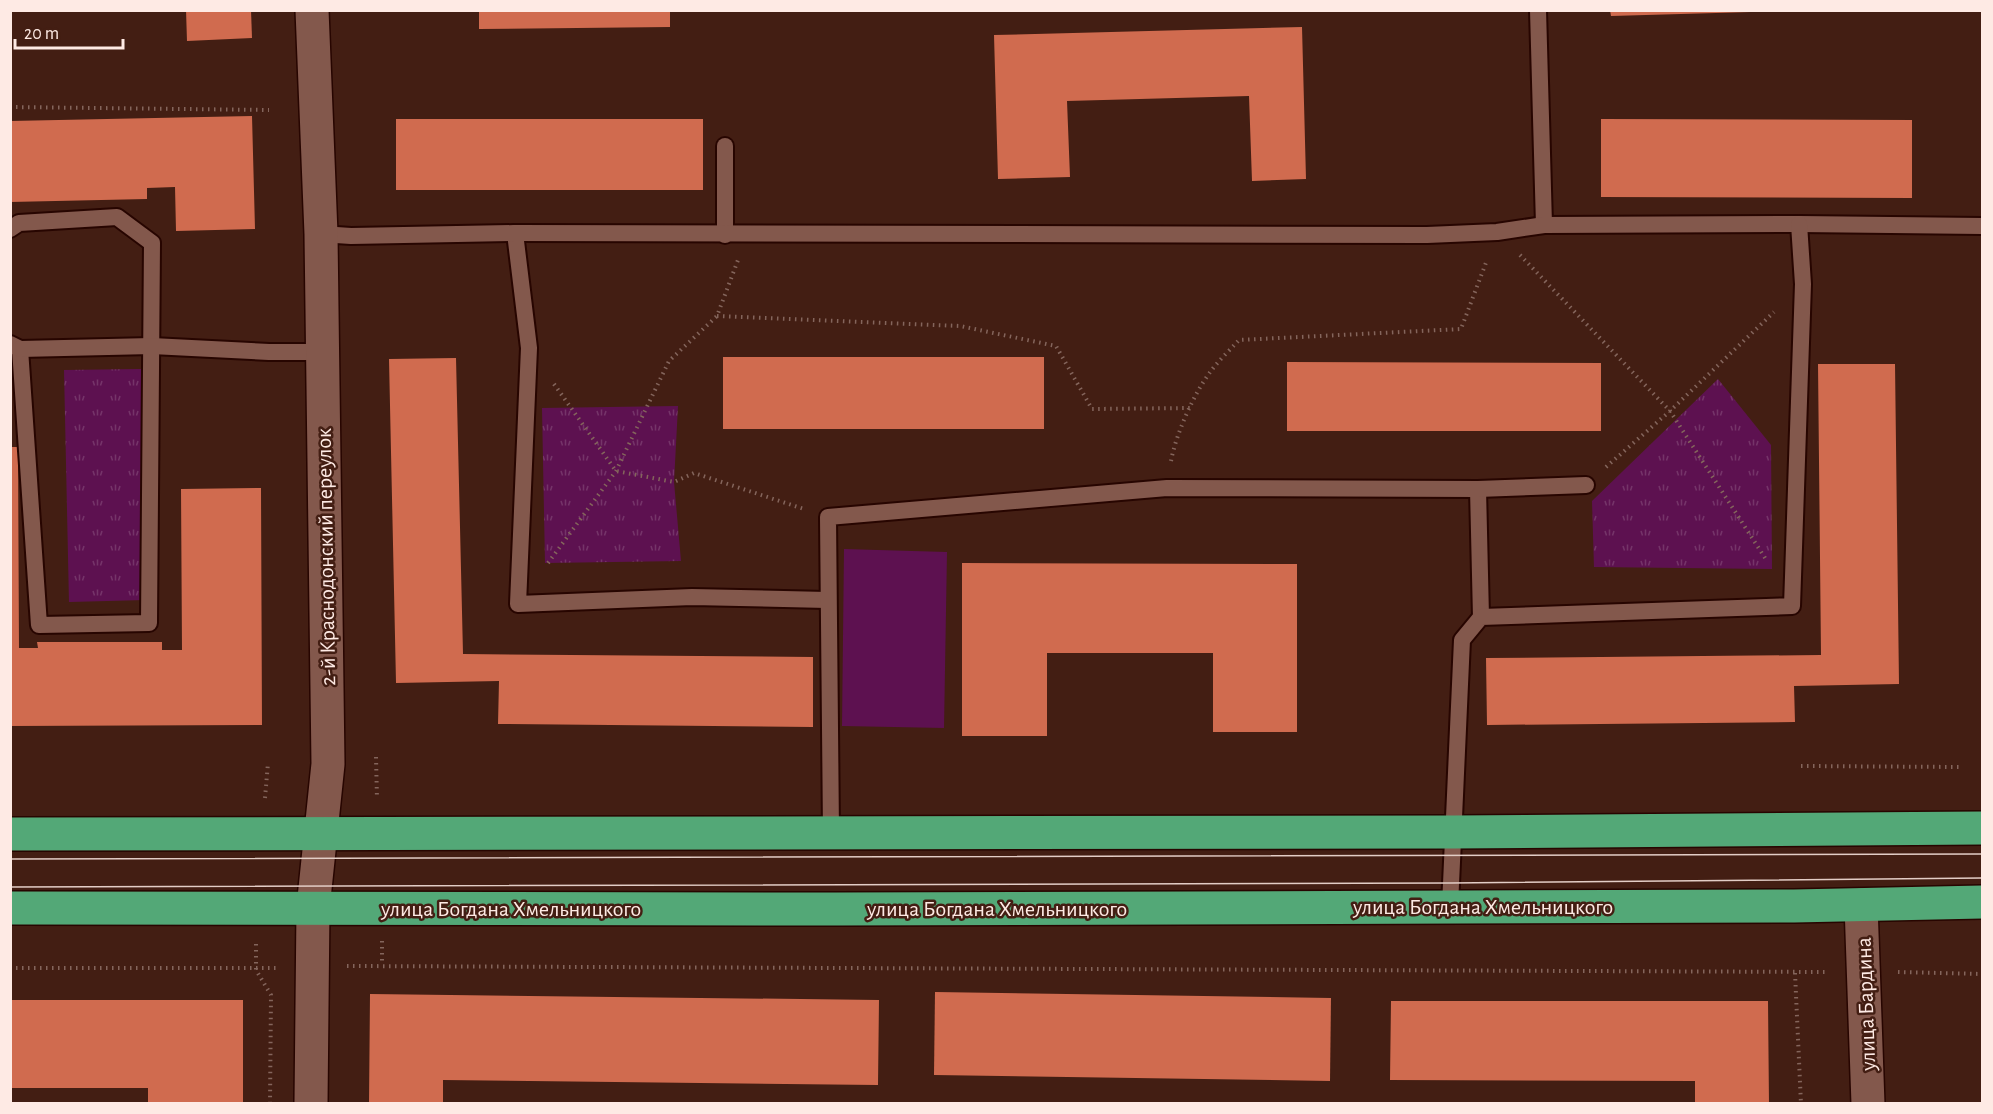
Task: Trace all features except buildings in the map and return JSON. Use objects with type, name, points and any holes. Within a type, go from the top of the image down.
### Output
[{"type":"highway","points":[[10,834],[1453,832],[1983,828]]},
{"type":"highway","name":"улица Богдана Хмельницкого","points":[[10,908],[848,909],[1861,905],[1983,902]]},
{"type":"street","name":"2-й Краснодонский переулок","points":[[311,1104],[313,909],[328,764],[321,234],[312,10]]},
{"type":"street","name":"улица Бардина","points":[[1861,905],[1868,1104]]},
{"type":"lane","points":[[1538,10],[1544,225]]},
{"type":"lane","points":[[725,146],[725,235]]},
{"type":"lane","points":[[10,229],[19,223],[117,217],[152,243],[152,346],[149,623],[39,625],[15,346],[152,346],[269,352],[323,352]]},
{"type":"lane","points":[[1481,617],[1792,606],[1803,284],[1799,224]]},
{"type":"lane","points":[[321,234],[351,236],[515,233],[1427,235],[1497,232],[1544,225],[1983,226]]},
{"type":"lane","points":[[515,233],[529,348],[518,604],[692,597],[827,600]]},
{"type":"lane","points":[[831,832],[828,517],[1167,488],[1478,489],[1586,485]]},
{"type":"lane","points":[[1450,906],[1461,640],[1481,617],[1478,489]]},
{"type":"path","points":[[10,107],[268,110]]},
{"type":"path","points":[[1167,488],[1173,452],[1190,408],[1210,372],[1239,340],[1461,329],[1497,232],[1670,411],[1772,569],[1792,606]]},
{"type":"path","points":[[518,604],[616,471],[669,361],[717,316],[748,234]]},
{"type":"path","points":[[1586,485],[1670,411],[1803,284]]},
{"type":"path","points":[[717,316],[960,326],[1056,346],[1092,409],[1190,408]]},
{"type":"path","points":[[529,348],[616,471],[674,482],[694,473],[828,517]]},
{"type":"path","points":[[1801,766],[1959,767]]},
{"type":"path","points":[[10,968],[256,970],[311,966],[382,965],[1795,973],[1864,971],[1983,974]]},
{"type":"path","points":[[256,970],[271,995],[270,1104]]},
{"type":"path","points":[[1795,973],[1801,1104]]},
{"type":"green space","points":[[141,369],[145,600],[69,602],[64,370]]},
{"type":"green space","points":[[1718,379],[1771,445],[1772,569],[1594,567],[1592,501]]},
{"type":"green space","points":[[678,406],[674,482],[681,561],[545,563],[542,408]]},
{"type":"green space","points":[[844,549],[947,552],[944,728],[842,726]]},
{"type":"tram line","points":[[10,859],[1982,854]]},
{"type":"tram line","points":[[10,887],[1451,883],[1982,878]]}]
